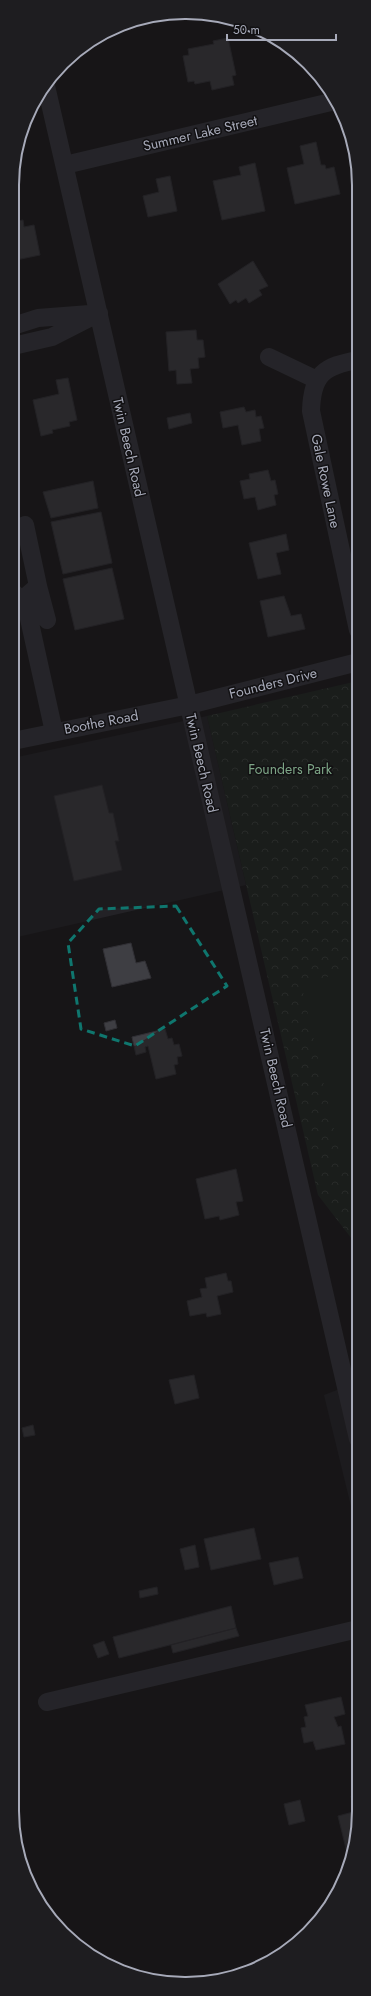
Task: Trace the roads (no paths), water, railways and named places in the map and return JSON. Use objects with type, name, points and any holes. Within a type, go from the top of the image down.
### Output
[{"type":"street","name":"Twin Beech Road","points":[[48,92],[352,1413]]},
{"type":"street","name":"Summer Lake Street","points":[[65,165],[330,102]]},
{"type":"street","points":[[19,324],[38,318],[99,313]]},
{"type":"street","points":[[19,345],[52,337],[99,313]]},
{"type":"street","points":[[269,357],[316,380],[330,366],[352,361]]},
{"type":"street","name":"Gale Rowe Lane","points":[[316,380],[311,396],[311,411],[352,602]]},
{"type":"street","points":[[26,525],[38,586],[47,620]]},
{"type":"street","points":[[19,602],[38,586]]},
{"type":"street","points":[[19,605],[26,606],[54,732]]},
{"type":"street","name":"Founders Drive","points":[[188,705],[352,664]]},
{"type":"street","name":"Boothe Road","points":[[19,740],[188,705]]},
{"type":"street","points":[[46,1702],[352,1630]]},
{"type":"park label","name":"Founders Park","points":[[290,769]]}]
